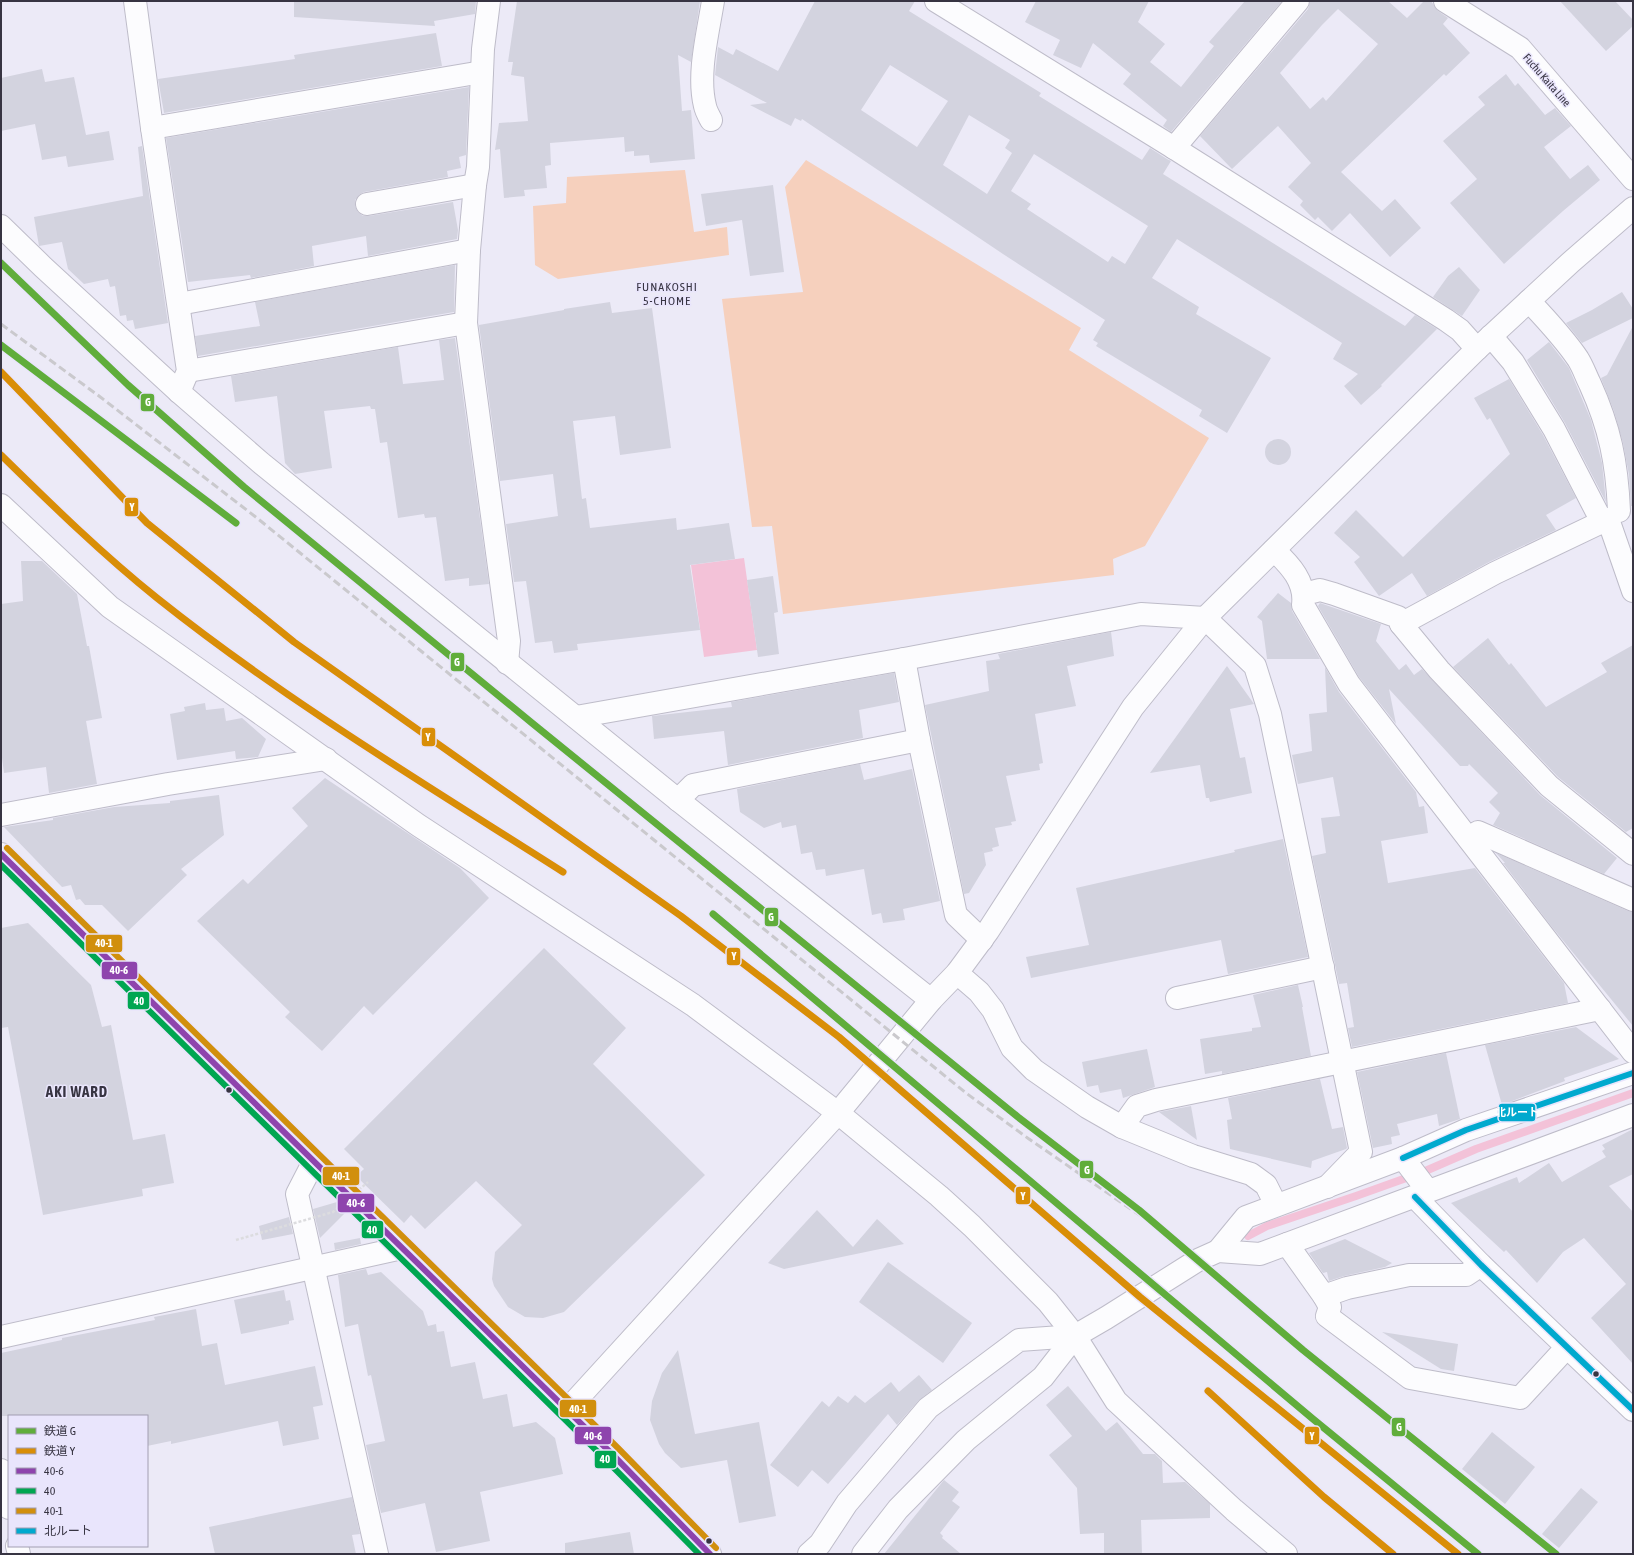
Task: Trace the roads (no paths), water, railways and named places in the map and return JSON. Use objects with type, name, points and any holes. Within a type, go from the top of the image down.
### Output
[{"type":"street","points":[[135,1],[188,371],[179,392]]},
{"type":"street","points":[[489,1],[482,72],[478,167],[469,250],[466,323],[509,641],[507,663]]},
{"type":"street","points":[[711,120],[705,107],[703,88],[704,60],[713,1]]},
{"type":"street","points":[[936,1],[1174,148],[1460,330],[1484,342],[1513,362],[1554,429],[1616,515]]},
{"type":"street","points":[[1174,148],[1298,1]]},
{"type":"street","name":"Fuchu Kaita Line","points":[[1444,1],[1520,48],[1633,179]]},
{"type":"street","points":[[152,128],[482,72]]},
{"type":"street","points":[[367,204],[475,185]]},
{"type":"street","points":[[567,1410],[838,1113],[931,1000],[957,973],[982,940],[1133,707],[1205,618],[1484,342],[1633,208]]},
{"type":"street","points":[[1,226],[43,267],[179,392],[261,464],[678,800],[931,1000]]},
{"type":"street","points":[[179,304],[469,250]]},
{"type":"street","points":[[1529,301],[1555,329],[1578,360],[1594,394],[1611,440],[1618,476],[1616,515],[1633,591]]},
{"type":"street","points":[[188,371],[466,323]]},
{"type":"street","points":[[1,505],[110,607],[418,825],[693,1005],[838,1113],[939,1196],[972,1226],[1048,1302],[1075,1336],[1116,1401],[1234,1510],[1286,1554]]},
{"type":"street","points":[[1401,624],[1495,573],[1616,515]]},
{"type":"street","points":[[1274,550],[1292,567],[1304,594],[1303,605],[1350,684],[1633,1052]]},
{"type":"street","points":[[1304,594],[1320,590],[1398,617],[1401,624],[1439,670],[1549,786],[1633,854]]},
{"type":"street","points":[[576,717],[904,659],[1141,614],[1205,618],[1255,666],[1270,714],[1362,1152]]},
{"type":"street","points":[[904,659],[919,740],[956,915],[982,940]]},
{"type":"street","points":[[678,800],[693,785],[919,740]]},
{"type":"street","points":[[1,815],[168,784],[326,759]]},
{"type":"street","points":[[1469,839],[1478,832],[1633,900]]},
{"type":"street","points":[[1,854],[612,1454],[710,1554]]},
{"type":"street","points":[[1177,998],[1323,967]]},
{"type":"street","points":[[957,973],[980,992],[993,1010],[1012,1048],[1034,1070],[1087,1107],[1122,1127],[1192,1156],[1251,1174],[1266,1185],[1276,1205]]},
{"type":"street","points":[[1122,1127],[1137,1106],[1156,1100],[1343,1063],[1600,1009]]},
{"type":"street","points":[[1218,1251],[1260,1254],[1287,1244],[1411,1176],[1466,1130],[1633,1073]]},
{"type":"street","points":[[863,1554],[898,1509],[966,1440],[1043,1377],[1075,1336],[1198,1260],[1218,1251],[1246,1216],[1327,1187],[1411,1176],[1633,1115]]},
{"type":"street","points":[[1362,1152],[1411,1176],[1481,1266],[1633,1410]]},
{"type":"street","points":[[1327,1187],[1362,1152]]},
{"type":"street","points":[[314,1161],[297,1194],[377,1554]]},
{"type":"street","points":[[1287,1244],[1324,1296],[1330,1307],[1327,1316],[1410,1378],[1520,1398],[1567,1347]]},
{"type":"street","points":[[1,1337],[402,1248]]},
{"type":"street","points":[[1324,1296],[1347,1288],[1409,1276],[1466,1274],[1481,1266]]},
{"type":"street","points":[[810,1554],[820,1544],[847,1503],[928,1408],[1019,1340],[1075,1336]]},
{"type":"street","points":[[1,1470],[8,1503]]},
{"type":"waterway","points":[[1248,1236],[1267,1226],[1423,1172],[1476,1149],[1633,1093]]},
{"type":"railway","points":[[1,324],[99,396],[257,518],[966,1093],[1029,1139],[1170,1236]]},
{"type":"rail line","name":"G","points":[[1,263],[128,385],[244,487],[532,723],[1018,1117],[1139,1210],[1303,1350],[1556,1554]]},
{"type":"rail line","name":"G","points":[[1,345],[236,523]]},
{"type":"rail line","name":"Y","points":[[1,372],[147,523],[294,642],[681,916],[839,1037],[1140,1297],[1458,1554]]},
{"type":"rail line","name":"Y","points":[[1,455],[116,564],[157,598],[206,635],[255,671],[356,740],[563,872]]},
{"type":"rail line","name":"G","points":[[713,914],[1313,1419],[1478,1554]]},
{"type":"rail line","name":"Y","points":[[1208,1391],[1324,1497],[1393,1554]]},
{"type":"district","name":"FUNAKOSHI 5-CHOME","points":[[667,294]]},
{"type":"district","name":"AKI WARD","points":[[77,1092]]}]
